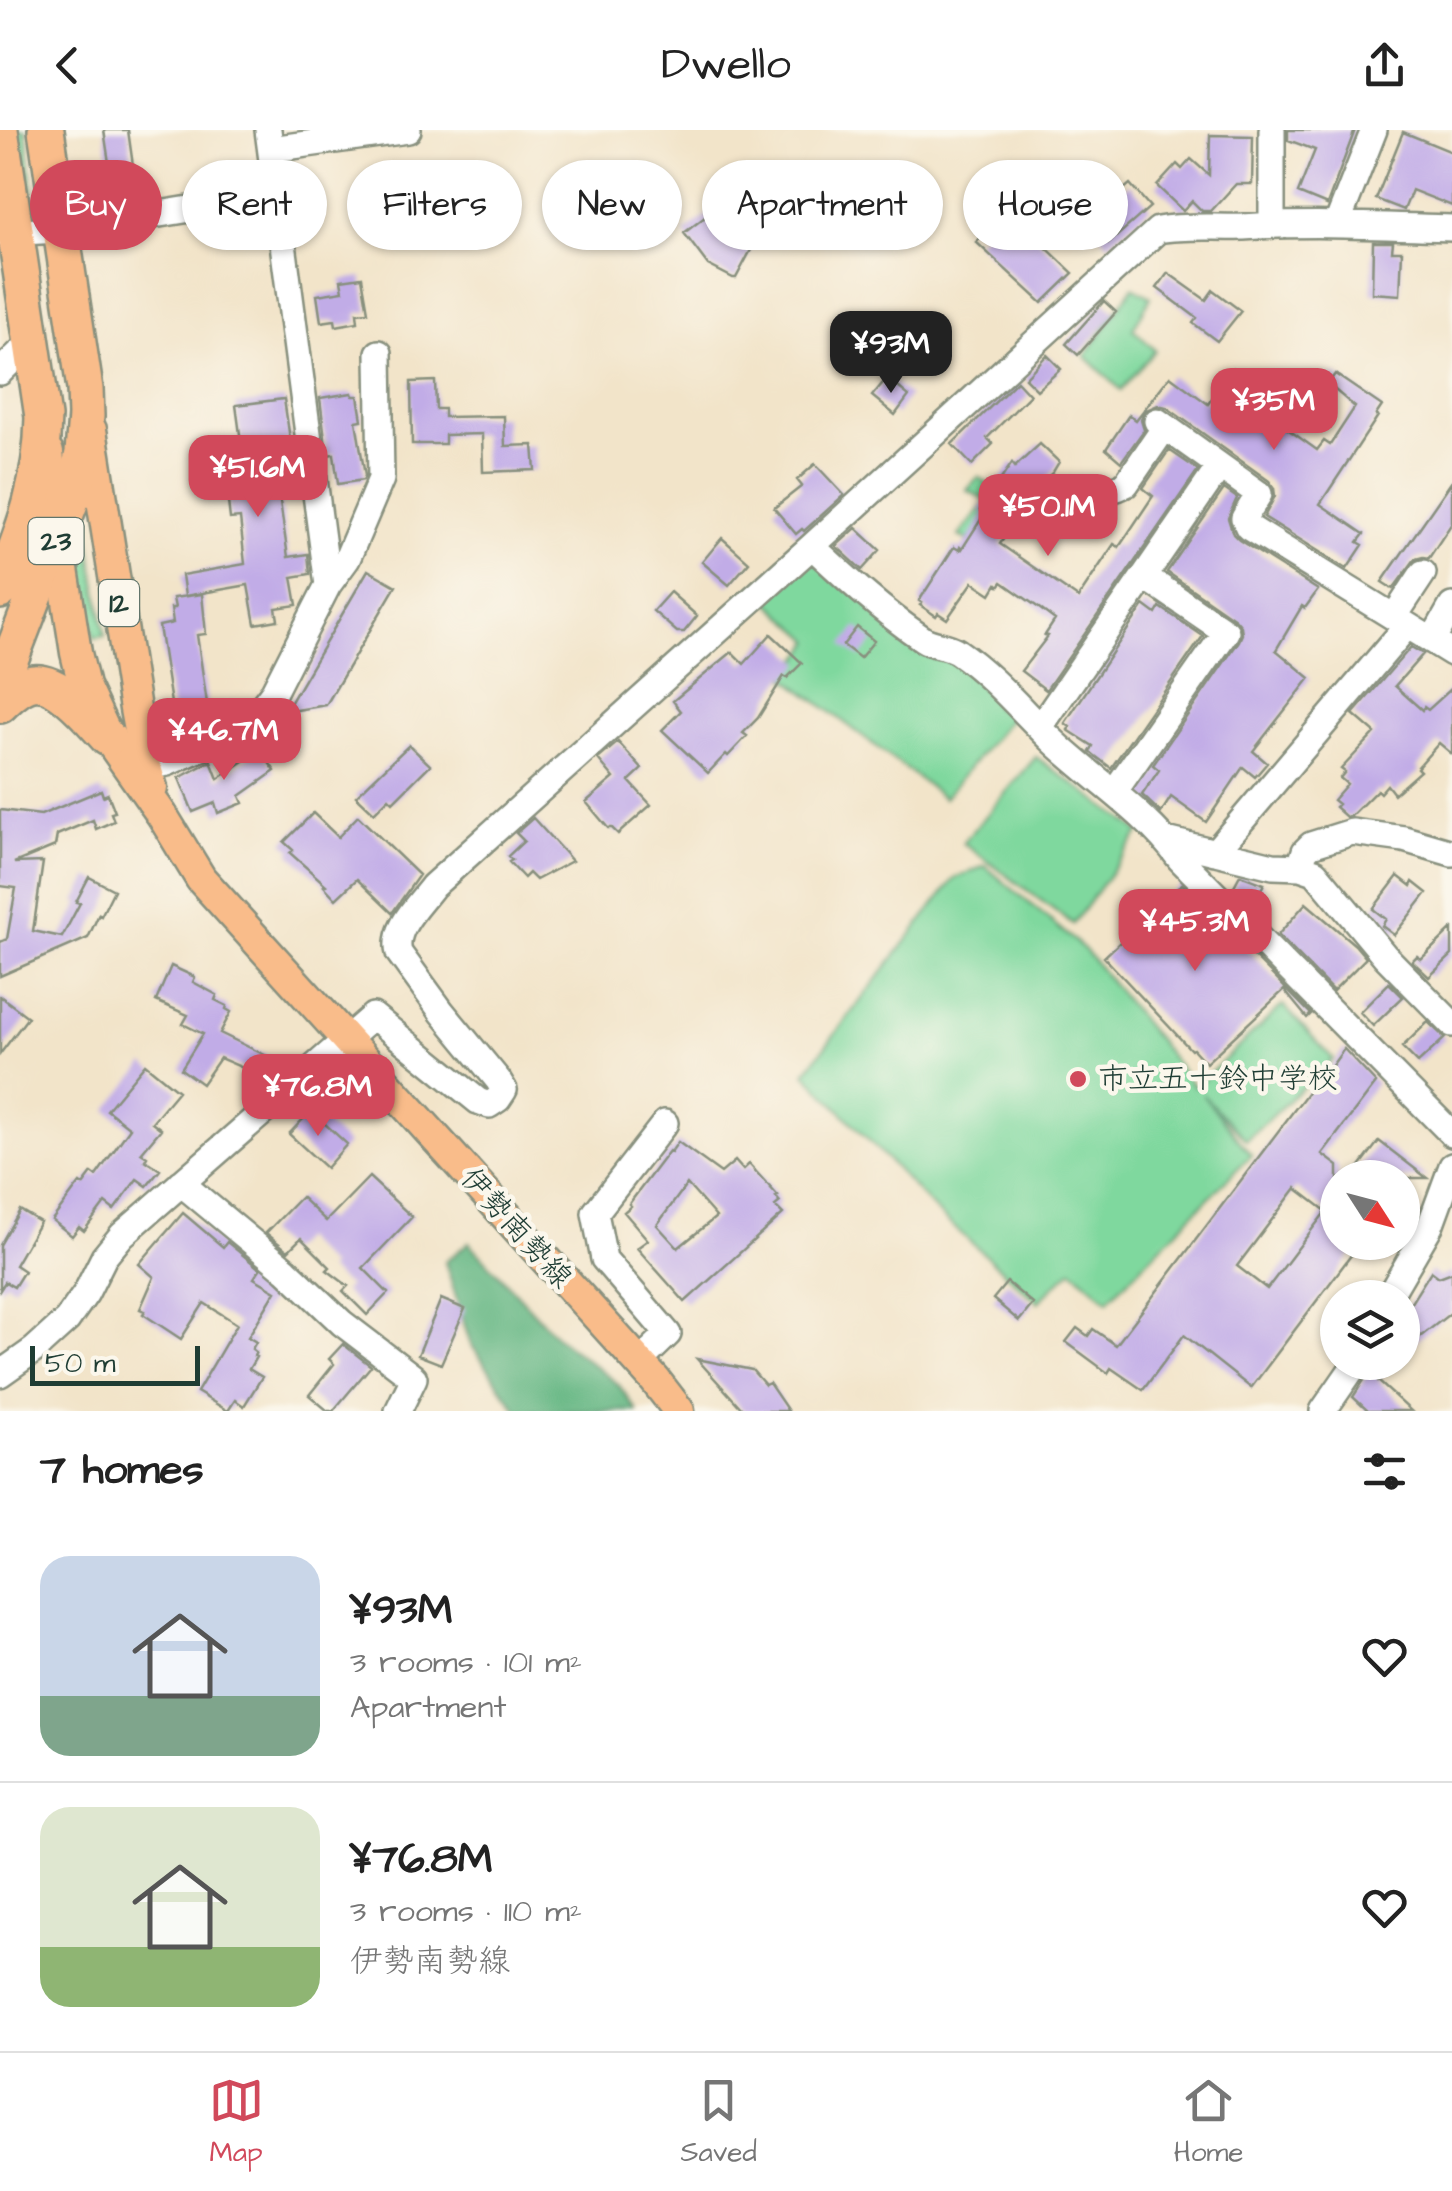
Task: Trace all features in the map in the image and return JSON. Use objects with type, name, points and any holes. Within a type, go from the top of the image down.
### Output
[{"type":"highway","name":"23","points":[[0,130],[16,345],[44,417],[43,454],[35,496],[0,591]]},
{"type":"highway","name":"23","points":[[46,130],[51,160]]},
{"type":"highway","name":"23","points":[[0,686],[75,490],[83,453],[85,389],[65,250]]},
{"type":"highway","points":[[0,704],[33,683],[56,688],[108,738]]},
{"type":"main road","name":"伊勢南勢線","points":[[85,389],[146,768],[162,815]]},
{"type":"main road","name":"伊勢南勢線","points":[[44,417],[76,652],[84,686],[108,738],[213,894],[639,1362],[679,1411]]},
{"type":"street","points":[[269,139],[408,130]]},
{"type":"street","points":[[1272,130],[1272,224]]},
{"type":"street","points":[[1336,224],[1374,130]]},
{"type":"street","points":[[0,1374],[67,1320],[122,1234],[373,1016],[478,1101],[489,1104],[498,1100],[504,1090],[498,1080],[399,954],[396,942],[402,928],[433,886],[1158,230],[1272,224],[1452,228]]},
{"type":"street","points":[[283,250],[328,585]]},
{"type":"street","points":[[0,372],[16,345]]},
{"type":"street","points":[[146,768],[167,763],[237,728],[258,712],[274,691],[328,585],[346,559],[381,479],[379,352]]},
{"type":"street","points":[[1117,488],[1126,484],[1161,424],[1259,494],[1244,518],[1248,528],[1442,647],[1452,606]]},
{"type":"street","points":[[1040,727],[1220,466]]},
{"type":"street","points":[[812,546],[897,620],[927,642],[954,648],[993,680],[1166,840],[1180,859],[1452,1134]]},
{"type":"street","points":[[1215,852],[1400,622],[1423,573]]},
{"type":"street","points":[[1114,792],[1226,632],[1144,576]]},
{"type":"street","points":[[1300,868],[1304,851],[1311,845],[1352,832],[1452,853]]},
{"type":"street","points":[[1166,840],[1315,872],[1385,956],[1452,1024]]},
{"type":"street","points":[[639,1362],[668,1334],[604,1259],[595,1214],[665,1123]]},
{"type":"street","points":[[1402,1280],[1441,1231],[1452,1166]]},
{"type":"street","points":[[181,1183],[286,1270],[342,1324],[414,1378],[398,1411]]},
{"type":"street","points":[[1323,1411],[1345,1380]]},
{"type":"green space","points":[[16,130],[26,130],[30,193],[25,192]]},
{"type":"green space","points":[[1133,287],[1151,297],[1133,329],[1155,350],[1121,390],[1085,356]]},
{"type":"green space","points":[[979,477],[1007,499],[978,545],[959,536],[987,501],[967,490]]},
{"type":"green space","points":[[87,527],[105,636],[94,638],[73,529]]},
{"type":"green space","points":[[808,558],[950,655],[1011,714],[944,798],[786,678],[812,641],[764,598]]},
{"type":"green space","points":[[1036,757],[1140,832],[1073,924],[963,843]]},
{"type":"green space","points":[[985,866],[1084,949],[1195,1087],[1283,1005],[1333,1059],[1246,1140],[1202,1094],[1251,1155],[1108,1300],[1072,1269],[1038,1302],[937,1212],[805,1073],[955,878]]},
{"type":"green space","points":[[469,1242],[558,1338],[618,1384],[637,1411],[518,1411],[470,1343],[445,1262]]},
{"type":"building","points":[[104,130],[128,130],[132,160],[109,160]]},
{"type":"building","points":[[1288,130],[1355,130],[1327,205],[1298,193],[1315,150],[1288,140]]},
{"type":"building","points":[[1403,132],[1452,152],[1452,206],[1412,190],[1404,210],[1376,199]]},
{"type":"building","points":[[1210,135],[1253,136],[1252,184],[1236,184],[1211,211],[1202,211],[1192,201],[1183,211],[1157,186],[1177,164],[1182,169],[1191,159],[1209,175]]},
{"type":"building","points":[[1130,184],[1150,207],[1128,226],[1128,186]]},
{"type":"building","points":[[702,219],[702,250],[751,250],[733,278],[708,265],[684,233]]},
{"type":"building","points":[[1373,242],[1393,242],[1392,251],[1402,251],[1400,295],[1372,293]]},
{"type":"building","points":[[985,250],[1049,250],[1073,273],[1042,303]]},
{"type":"building","points":[[1168,273],[1206,300],[1213,290],[1241,311],[1217,341],[1193,323],[1197,318],[1157,288]]},
{"type":"building","points":[[362,277],[368,312],[357,313],[358,322],[336,326],[335,320],[321,322],[317,295],[343,291],[341,280]]},
{"type":"building","points":[[1104,301],[1116,312],[1078,355],[1066,344]]},
{"type":"building","points":[[1047,355],[1061,369],[1037,390],[1025,378]]},
{"type":"building","points":[[1233,368],[1273,394],[1270,399],[1280,406],[1272,418],[1317,450],[1324,441],[1330,445],[1355,407],[1328,384],[1335,374],[1382,406],[1320,504],[1364,534],[1358,542],[1363,545],[1347,569],[1264,517],[1275,496],[1269,481],[1166,407],[1158,405],[1144,411],[1144,430],[1121,462],[1106,449],[1129,415],[1136,420],[1170,376],[1208,404]]},
{"type":"building","points":[[887,378],[909,396],[895,415],[872,396]]},
{"type":"building","points":[[435,381],[436,409],[444,409],[444,417],[504,416],[505,446],[533,445],[535,470],[483,472],[482,434],[445,435],[445,444],[412,444],[411,382]]},
{"type":"building","points":[[1017,381],[1030,395],[987,438],[993,444],[972,465],[952,444]]},
{"type":"building","points":[[352,393],[358,396],[362,420],[356,421],[365,476],[363,480],[338,484],[334,454],[327,455],[320,398]]},
{"type":"building","points":[[284,399],[290,439],[285,440],[286,444],[272,446],[288,557],[308,554],[310,574],[292,577],[297,605],[276,608],[278,620],[255,624],[248,585],[185,596],[182,575],[245,564],[240,518],[230,519],[226,485],[241,483],[239,472],[245,471],[236,405]]},
{"type":"building","points":[[1040,444],[1059,462],[1016,513],[1019,516],[1000,544],[1078,598],[1153,496],[1143,488],[1169,450],[1198,470],[1046,690],[1021,671],[1048,636],[1045,635],[1055,620],[1002,582],[991,594],[973,582],[947,619],[938,613],[936,616],[919,601],[954,547],[962,549],[985,513],[980,510],[1012,463],[1015,467]]},
{"type":"building","points":[[815,464],[844,495],[796,534],[774,508],[802,486],[797,480]]},
{"type":"building","points":[[1452,481],[1452,523],[1429,558],[1415,559],[1393,589],[1382,582]]},
{"type":"building","points":[[1224,489],[1237,498],[1228,518],[1233,534],[1318,590],[1305,608],[1302,606],[1276,650],[1310,678],[1253,751],[1267,763],[1255,777],[1243,767],[1206,822],[1171,797],[1161,813],[1142,795],[1159,770],[1153,765],[1242,634],[1235,619],[1167,572]]},
{"type":"building","points":[[856,528],[880,550],[862,570],[836,546]]},
{"type":"building","points":[[722,538],[749,562],[729,585],[702,562]]},
{"type":"building","points":[[368,570],[396,586],[326,705],[285,712]]},
{"type":"building","points":[[670,592],[697,616],[684,632],[677,632],[653,611]]},
{"type":"building","points":[[202,594],[206,634],[197,635],[210,724],[175,729],[159,626],[173,623],[173,598]]},
{"type":"building","points":[[1144,605],[1156,614],[1160,607],[1203,636],[1111,768],[1090,752],[1093,746],[1068,730],[1070,727],[1065,723]]},
{"type":"building","points":[[857,627],[874,641],[860,658],[843,645]]},
{"type":"building","points":[[771,634],[802,663],[787,678],[784,676],[758,718],[743,733],[747,736],[708,773],[662,730],[681,711],[673,701],[732,652],[744,664]]},
{"type":"building","points":[[1411,647],[1423,654],[1395,686],[1422,710],[1428,710],[1452,688],[1452,754],[1439,743],[1417,768],[1420,771],[1394,794],[1387,785],[1346,817],[1333,800],[1347,784],[1340,778],[1345,772],[1341,769],[1375,733],[1353,714]]},
{"type":"building","points":[[618,742],[642,769],[629,781],[651,805],[618,834],[586,802],[614,778],[598,759]]},
{"type":"building","points":[[409,745],[430,765],[393,802],[389,798],[374,813],[356,796]]},
{"type":"building","points":[[260,750],[275,771],[240,796],[243,803],[218,813],[215,803],[193,812],[179,778],[211,761],[218,779]]},
{"type":"building","points":[[101,790],[103,796],[108,794],[114,821],[96,829],[93,820],[57,835],[55,846],[14,863],[43,862],[33,931],[62,937],[89,877],[114,890],[101,916],[88,938],[0,976],[0,942],[7,939],[16,888],[0,886],[0,810],[41,815]]},
{"type":"building","points":[[313,813],[338,837],[358,816],[419,875],[392,913],[357,879],[336,899],[290,853],[293,850],[284,842]]},
{"type":"building","points":[[533,818],[572,861],[536,880],[529,873],[524,878],[508,856],[524,841],[516,833]]},
{"type":"building","points":[[1240,875],[1264,884],[1255,900],[1233,888]]},
{"type":"building","points":[[1398,876],[1427,893],[1394,935],[1382,926],[1386,919],[1373,909]]},
{"type":"building","points":[[1182,884],[1311,1014],[1307,1018],[1284,990],[1206,1063],[1104,957]]},
{"type":"building","points":[[1306,903],[1366,958],[1333,991],[1278,935]]},
{"type":"building","points":[[1452,929],[1452,955],[1429,977],[1412,961],[1417,956],[1421,959]]},
{"type":"building","points":[[171,966],[195,977],[193,982],[217,995],[215,1000],[227,1006],[231,1012],[220,1033],[271,1058],[284,1072],[270,1084],[264,1077],[220,1058],[202,1084],[181,1069],[203,1034],[183,1024],[188,1015],[156,1001]]},
{"type":"building","points":[[1389,983],[1403,997],[1373,1026],[1360,1012]]},
{"type":"building","points":[[0,996],[28,1017],[0,1054]]},
{"type":"building","points":[[1428,1022],[1445,1038],[1418,1063],[1402,1047]]},
{"type":"building","points":[[1344,1049],[1376,1083],[1322,1154],[1330,1160],[1320,1160],[1320,1206],[1296,1188],[1237,1266],[1267,1289],[1320,1219],[1320,1260],[1347,1260],[1332,1280],[1320,1280],[1320,1296],[1251,1388],[1184,1335],[1143,1390],[1111,1368],[1108,1373],[1066,1342],[1077,1328],[1088,1336],[1093,1329],[1116,1345],[1317,1080],[1320,1082]]},
{"type":"building","points":[[145,1064],[178,1091],[152,1122],[161,1129],[141,1153],[160,1170],[147,1186],[137,1179],[114,1210],[105,1203],[84,1231],[79,1227],[72,1236],[52,1220],[80,1183],[83,1185],[92,1173],[96,1176],[130,1128],[107,1110]]},
{"type":"building","points":[[311,1111],[347,1144],[326,1168],[289,1134]]},
{"type":"building","points":[[1379,1141],[1404,1160],[1365,1160]]},
{"type":"building","points":[[678,1142],[721,1173],[735,1161],[743,1170],[749,1164],[778,1196],[780,1202],[775,1206],[783,1214],[685,1302],[637,1248],[648,1240],[624,1212]],"holes":[[[687,1184],[716,1217],[678,1248],[657,1225]]]},
{"type":"building","points":[[369,1177],[412,1217],[363,1268],[388,1293],[367,1315],[343,1291],[348,1286],[327,1270],[330,1267],[301,1238],[288,1251],[266,1233],[301,1197],[326,1221]]},
{"type":"building","points":[[20,1210],[40,1222],[15,1265],[24,1271],[14,1287],[5,1282],[0,1290],[0,1245]]},
{"type":"building","points":[[183,1213],[223,1247],[227,1242],[260,1269],[254,1278],[276,1291],[248,1337],[256,1342],[252,1349],[256,1357],[249,1369],[262,1377],[244,1406],[235,1400],[228,1411],[197,1392],[237,1324],[204,1303],[181,1339],[140,1309],[154,1277],[139,1264]]},
{"type":"building","points":[[1431,1271],[1439,1277],[1452,1272],[1452,1312],[1420,1337],[1420,1288]]},
{"type":"building","points":[[1007,1282],[1033,1304],[1019,1321],[993,1299]]},
{"type":"building","points":[[441,1299],[465,1309],[441,1364],[418,1355]]},
{"type":"building","points":[[343,1344],[371,1366],[333,1411],[328,1411],[309,1395],[334,1364],[329,1359]]},
{"type":"building","points":[[697,1359],[752,1370],[765,1385],[769,1383],[788,1411],[744,1411]]},
{"type":"building","points":[[1364,1380],[1379,1380],[1411,1411],[1368,1411],[1353,1397]]},
{"type":"place","name":"市立五十鈴中学校","points":[[1078,1079]]}]
